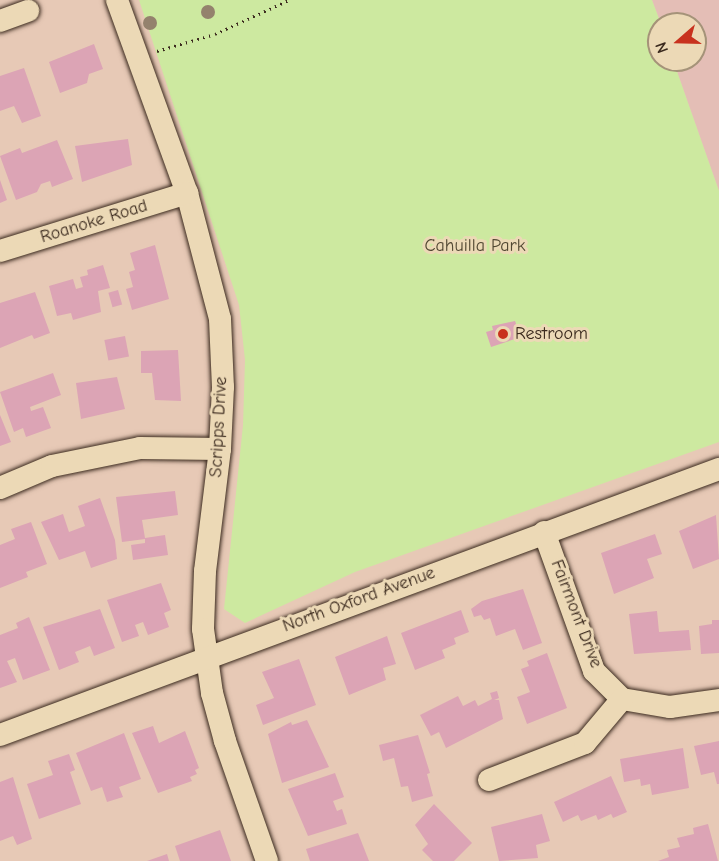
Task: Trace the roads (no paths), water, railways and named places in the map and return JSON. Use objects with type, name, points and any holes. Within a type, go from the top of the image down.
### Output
[{"type":"street","name":"Scripps Drive","points":[[117,0],[187,193],[220,319],[223,387],[220,449],[205,571],[203,629],[207,659],[225,741],[267,861]]},
{"type":"street","points":[[0,21],[28,11]]},
{"type":"street","name":"Roanoke Road","points":[[0,251],[187,193]]},
{"type":"street","points":[[0,488],[52,466],[140,448],[220,449]]},
{"type":"street","name":"North Oxford Avenue","points":[[0,735],[719,469]]},
{"type":"street","name":"Fairmont Drive","points":[[544,532],[594,670],[622,699]]},
{"type":"street","points":[[489,780],[585,743],[622,699],[670,707],[719,700]]},
{"type":"place","name":"Restroom","points":[[503,334]]},
{"type":"park label","name":"Cahuilla Park","points":[[475,246]]}]
